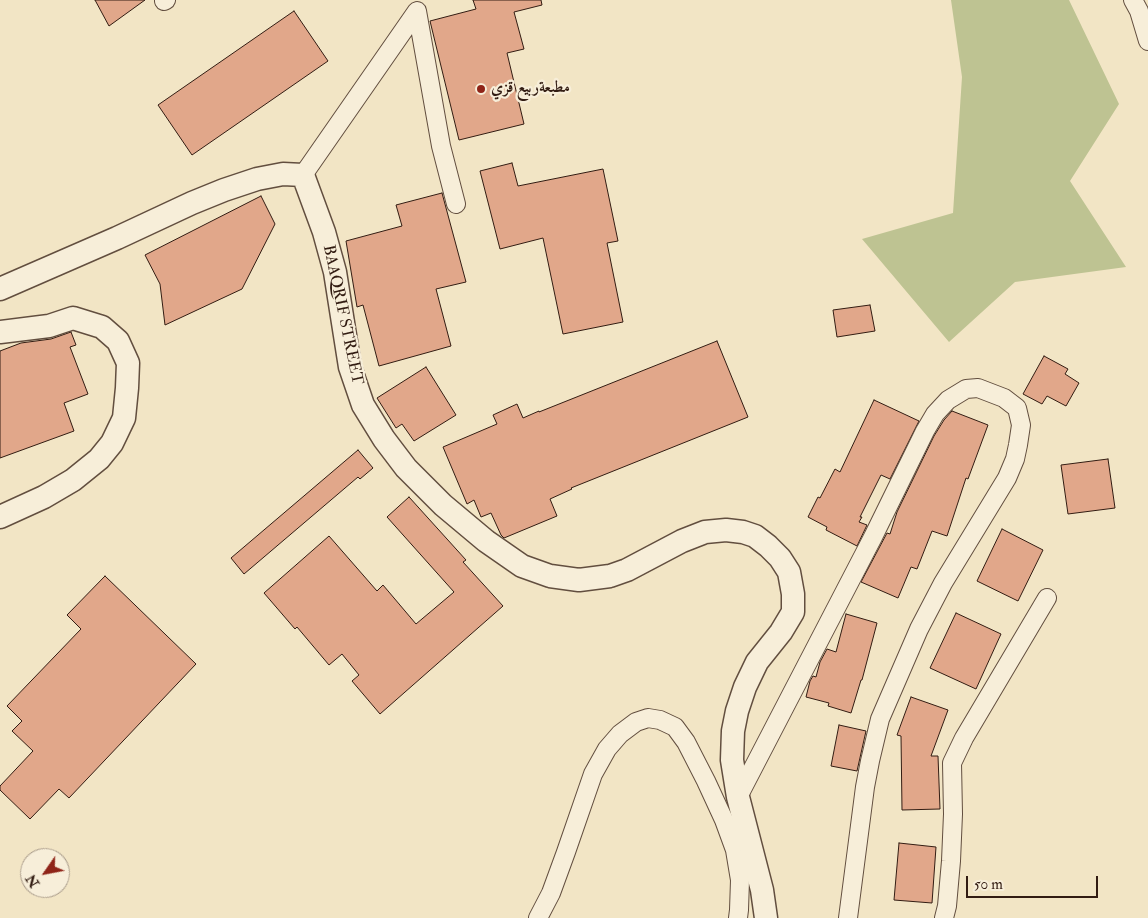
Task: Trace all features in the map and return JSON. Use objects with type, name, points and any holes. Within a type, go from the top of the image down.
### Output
[{"type":"street","points":[[1133,0],[1148,41]]},
{"type":"street","points":[[0,289],[224,190],[257,179],[283,174],[303,175],[416,6]]},
{"type":"street","points":[[416,6],[441,146],[456,204]]},
{"type":"street","name":"BAAQRIF STREET","points":[[303,175],[324,232],[335,272],[350,367],[363,406],[384,440],[406,468],[443,505],[486,541],[522,566],[550,576],[580,580],[610,576],[627,570],[682,541],[705,532],[726,530],[744,532],[755,536],[780,558],[788,572],[793,594],[792,612],[781,632],[757,662],[745,687],[733,731],[732,760],[738,797],[762,890],[766,918]]},
{"type":"street","points":[[0,332],[48,326],[73,318],[102,327],[118,341],[128,363],[124,418],[112,443],[99,459],[73,480],[44,497],[0,517]]},
{"type":"street","points":[[738,797],[935,414],[948,400],[966,389],[978,388],[1004,398],[1017,408],[1020,425],[1015,459],[1007,478],[943,583],[919,629],[880,719],[865,788],[848,918]]},
{"type":"street","points":[[944,918],[947,906],[951,861],[953,814],[952,763],[964,738],[1047,598]]},
{"type":"street","points":[[538,918],[551,893],[593,774],[607,748],[620,734],[636,722],[648,718],[660,720],[675,727],[686,742],[724,820],[735,850],[740,880],[740,910],[738,918]]},
{"type":"green space","points":[[951,0],[1069,0],[1119,104],[1070,181],[1126,267],[1015,282],[949,342],[862,239],[953,213],[962,77]]},
{"type":"building","points":[[95,0],[145,0],[109,26]]},
{"type":"building","name":"مطبعةربيع قزي","points":[[473,0],[541,0],[542,5],[514,12],[524,49],[507,53],[524,124],[459,140],[430,21],[476,9]]},
{"type":"building","points":[[294,11],[328,61],[192,155],[158,105]]},
{"type":"building","points":[[512,163],[518,186],[603,169],[618,241],[607,243],[623,322],[563,334],[543,238],[500,249],[480,171]]},
{"type":"building","points":[[442,193],[466,282],[436,289],[451,346],[379,366],[363,305],[357,307],[346,241],[402,226],[396,205]]},
{"type":"building","points":[[261,196],[275,224],[242,289],[165,325],[160,284],[145,255]]},
{"type":"building","points":[[870,305],[875,331],[837,337],[833,310]]},
{"type":"building","points":[[71,332],[76,345],[70,347],[88,394],[64,403],[74,431],[0,458],[0,351],[21,343],[51,339]]},
{"type":"building","points":[[717,341],[748,417],[571,488],[550,499],[557,516],[504,538],[491,513],[481,517],[474,500],[467,504],[443,447],[497,424],[493,415],[517,404],[523,418]]},
{"type":"building","points":[[1044,356],[1068,369],[1065,374],[1079,383],[1066,406],[1047,396],[1042,404],[1023,394]]},
{"type":"building","points":[[426,367],[456,415],[414,441],[402,424],[396,428],[377,398]]},
{"type":"building","points":[[874,400],[919,421],[890,479],[881,475],[860,517],[862,517],[859,522],[867,525],[857,546],[826,530],[827,527],[808,517],[835,469],[840,472]]},
{"type":"building","points":[[952,411],[988,425],[968,479],[966,478],[947,536],[932,531],[917,569],[911,567],[898,598],[861,582],[887,533],[890,534],[897,512],[934,436]]},
{"type":"building","points":[[358,450],[373,468],[360,479],[358,477],[244,574],[231,558]]},
{"type":"building","points":[[1108,459],[1115,508],[1068,514],[1061,465]]},
{"type":"building","points":[[409,497],[466,560],[463,562],[503,606],[380,714],[352,681],[359,675],[342,654],[329,665],[297,627],[295,629],[264,593],[329,536],[377,591],[383,585],[416,624],[454,592],[387,517]]},
{"type":"building","points":[[1002,529],[1043,550],[1018,601],[977,581]]},
{"type":"building","points":[[105,576],[196,664],[69,798],[59,789],[30,819],[0,790],[0,786],[33,751],[12,731],[22,721],[7,706],[81,629],[67,615]]},
{"type":"building","points":[[956,613],[1001,634],[976,689],[930,668]]},
{"type":"building","points":[[846,614],[877,623],[851,713],[828,706],[829,703],[806,697],[810,681],[813,676],[816,677],[820,662],[827,649],[836,652]]},
{"type":"building","points":[[911,697],[948,710],[931,756],[938,756],[940,809],[902,810],[901,736],[897,735]]},
{"type":"building","points":[[839,725],[866,731],[857,771],[831,766]]},
{"type":"building","points":[[899,843],[936,847],[932,903],[894,900]]},
{"type":"place","name":"مطبعةربيع قزي","points":[[481,89]]}]
